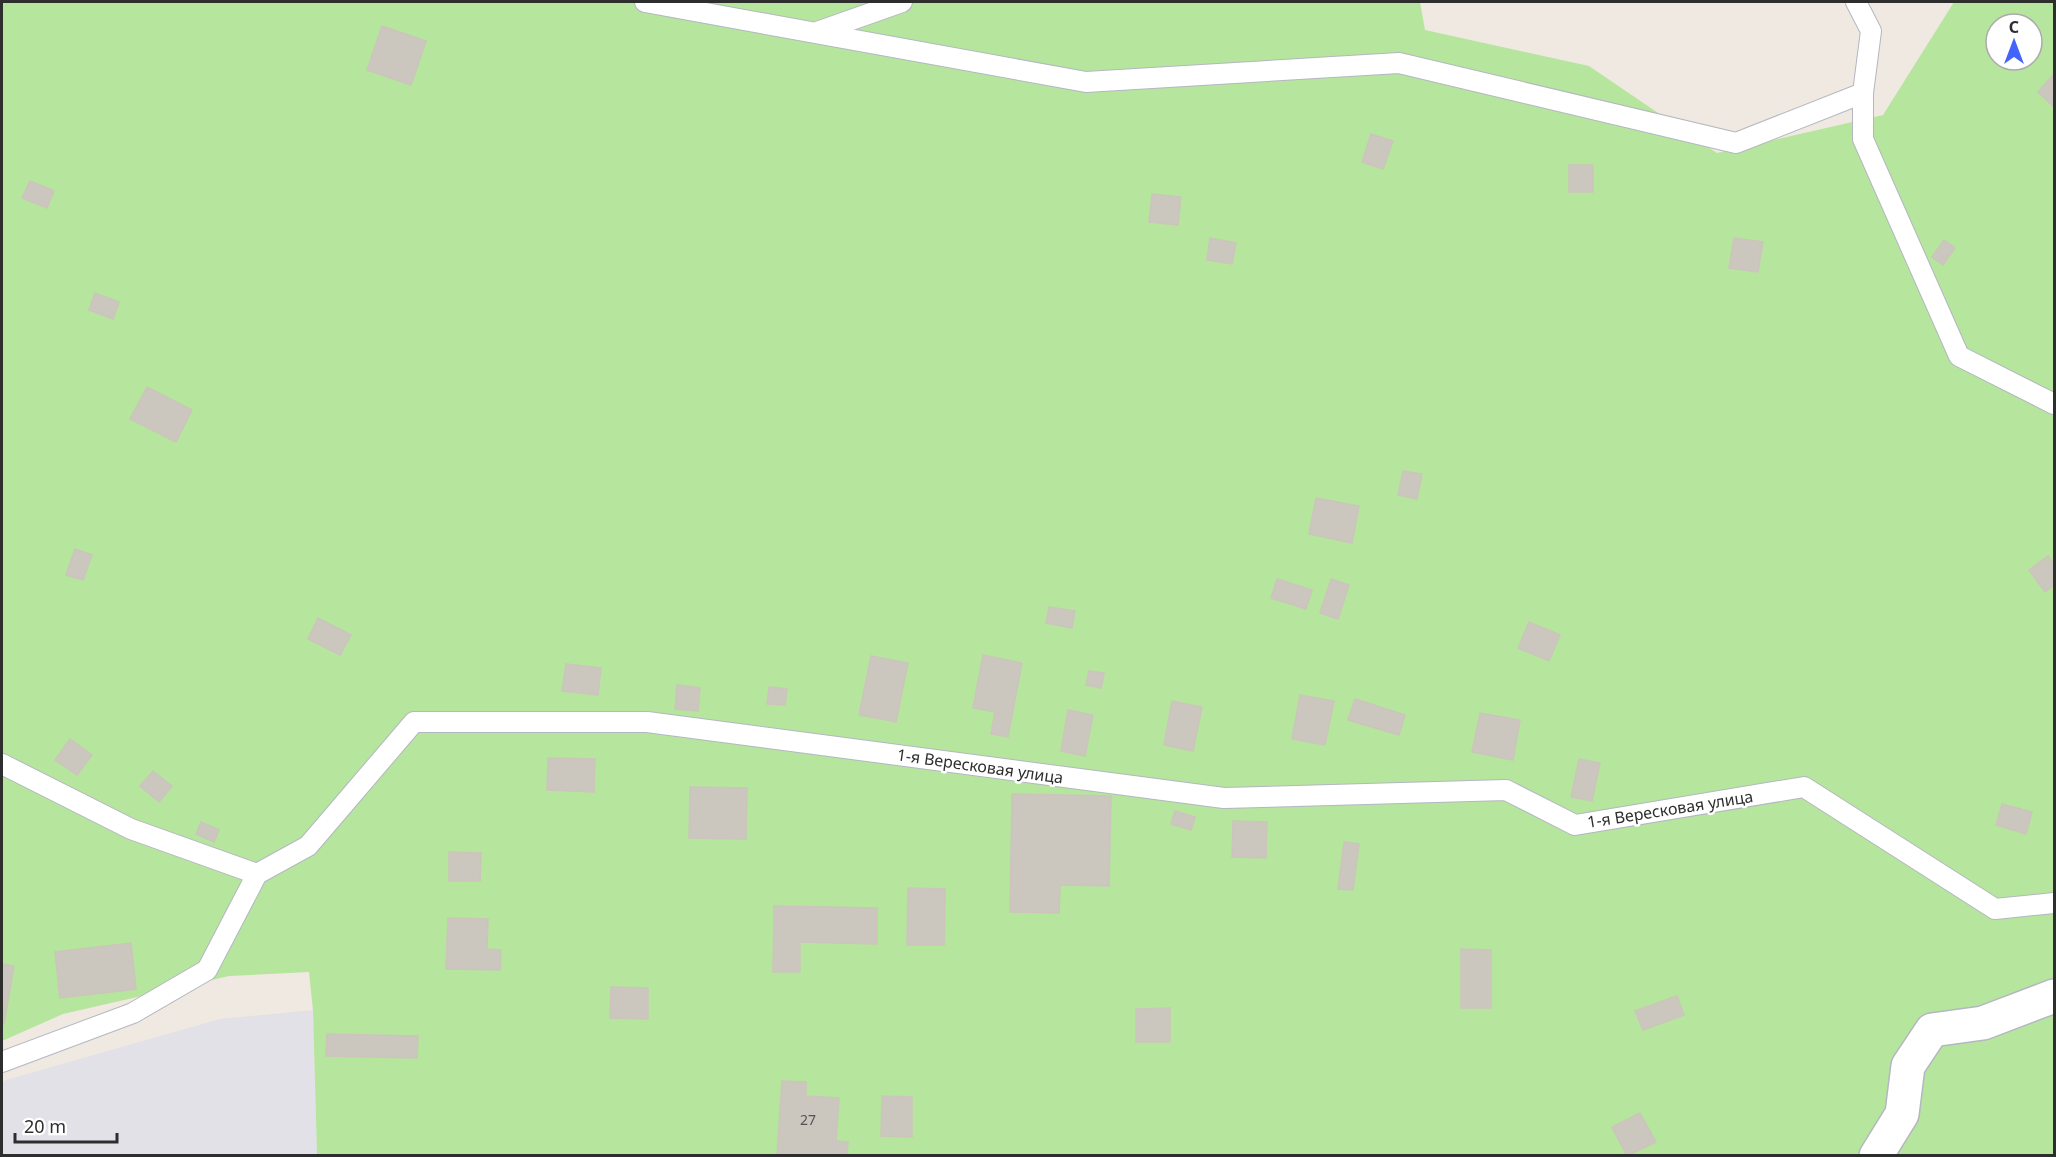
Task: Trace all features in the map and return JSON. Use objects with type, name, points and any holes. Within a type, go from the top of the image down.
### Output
[{"type":"street","points":[[1876,1155],[1902,1114],[1908,1066],[1932,1030],[1983,1023],[2055,996]]},
{"type":"lane","points":[[645,2],[1086,82],[1400,63],[1736,143],[1863,93]]},
{"type":"lane","points":[[815,33],[902,2]]},
{"type":"lane","points":[[1856,2],[1871,32],[1863,93],[1863,139],[1959,356],[2055,404]]},
{"type":"lane","name":"1-я Вересковая улица","points":[[257,874],[308,846],[414,722],[647,722],[1224,798],[1506,790],[1575,825],[1804,787],[1995,909],[2055,903]]},
{"type":"lane","points":[[2,764],[131,829],[257,874],[207,970],[133,1013],[2,1062]]},
{"type":"shaded area","points":[[313,1010],[317,1155],[2,1156],[2,1082],[6,1080],[220,1019]]},
{"type":"green space","points":[[2,2],[1420,2],[1425,30],[1589,66],[1717,153],[1883,115],[1954,2],[2054,2],[2054,1155],[317,1155],[313,1010],[309,972],[229,976],[63,1014],[2,1041]]},
{"type":"building","points":[[382,26],[426,41],[411,85],[367,70]]},
{"type":"building","points":[[2054,74],[2054,107],[2038,92]]},
{"type":"building","points":[[1371,134],[1393,141],[1383,169],[1362,162]]},
{"type":"building","points":[[1569,165],[1593,165],[1593,192],[1569,192]]},
{"type":"building","points":[[30,181],[54,191],[47,208],[22,198]]},
{"type":"building","points":[[1152,194],[1181,197],[1178,225],[1149,222]]},
{"type":"building","points":[[1210,238],[1236,243],[1232,264],[1207,260]]},
{"type":"building","points":[[1734,238],[1763,242],[1758,272],[1729,268]]},
{"type":"building","points":[[1944,240],[1955,248],[1943,265],[1932,257]]},
{"type":"building","points":[[95,293],[119,302],[113,319],[89,310]]},
{"type":"building","points":[[147,387],[192,410],[176,442],[130,419]]},
{"type":"building","points":[[1403,471],[1422,474],[1417,499],[1398,495]]},
{"type":"building","points":[[1316,498],[1359,506],[1352,543],[1309,534]]},
{"type":"building","points":[[75,549],[92,555],[83,580],[66,575]]},
{"type":"building","points":[[2048,556],[2054,565],[2054,585],[2045,592],[2029,570]]},
{"type":"building","points":[[1277,579],[1312,590],[1306,609],[1271,598]]},
{"type":"building","points":[[1331,579],[1349,585],[1338,619],[1320,613]]},
{"type":"building","points":[[1049,607],[1075,611],[1072,628],[1046,623]]},
{"type":"building","points":[[318,618],[351,635],[340,655],[308,639]]},
{"type":"building","points":[[1529,622],[1560,635],[1549,661],[1518,648]]},
{"type":"building","points":[[983,655],[1022,663],[1008,737],[991,734],[995,712],[973,708]]},
{"type":"building","points":[[871,656],[908,663],[896,722],[859,715]]},
{"type":"building","points":[[566,664],[601,668],[598,695],[562,691]]},
{"type":"building","points":[[1089,671],[1104,673],[1101,688],[1086,685]]},
{"type":"building","points":[[677,685],[700,688],[698,711],[675,709]]},
{"type":"building","points":[[769,687],[787,689],[785,705],[767,704]]},
{"type":"building","points":[[1300,695],[1334,701],[1325,745],[1292,739]]},
{"type":"building","points":[[1355,699],[1405,715],[1399,735],[1348,720]]},
{"type":"building","points":[[1172,701],[1202,707],[1193,751],[1164,745]]},
{"type":"building","points":[[1068,710],[1093,715],[1085,756],[1061,751]]},
{"type":"building","points":[[1480,713],[1520,720],[1513,760],[1472,752]]},
{"type":"building","points":[[70,739],[92,755],[77,775],[55,760]]},
{"type":"building","points":[[548,758],[595,759],[594,792],[547,790]]},
{"type":"building","points":[[1579,759],[1600,763],[1592,801],[1571,797]]},
{"type":"building","points":[[153,771],[172,786],[159,802],[140,786]]},
{"type":"building","points":[[690,787],[747,788],[746,839],[689,838]]},
{"type":"building","points":[[1012,794],[1111,796],[1109,886],[1060,885],[1059,913],[1010,912]]},
{"type":"building","points":[[2002,804],[2032,812],[2026,834],[1996,825]]},
{"type":"building","points":[[1175,811],[1195,817],[1191,830],[1171,824]]},
{"type":"building","points":[[1233,821],[1267,822],[1266,858],[1232,857]]},
{"type":"building","points":[[201,822],[219,830],[214,842],[196,834]]},
{"type":"building","points":[[1344,842],[1359,844],[1353,890],[1338,889]]},
{"type":"building","points":[[449,852],[481,853],[480,881],[449,881]]},
{"type":"building","points":[[908,888],[945,889],[944,945],[907,945]]},
{"type":"building","points":[[774,906],[877,908],[877,944],[800,942],[800,972],[773,972]]},
{"type":"building","points":[[448,918],[488,919],[487,949],[501,950],[500,970],[446,969]]},
{"type":"building","points":[[131,943],[136,989],[60,998],[55,952]]},
{"type":"building","points":[[1461,949],[1491,950],[1491,1008],[1461,1008]]},
{"type":"building","points":[[2,964],[14,966],[4,1024],[2,1023]]},
{"type":"building","points":[[611,987],[648,988],[648,1019],[610,1018]]},
{"type":"building","points":[[1677,996],[1684,1015],[1643,1030],[1635,1011]]},
{"type":"building","points":[[1170,1008],[1170,1042],[1136,1042],[1136,1009]]},
{"type":"building","points":[[327,1034],[418,1036],[417,1058],[326,1056]]},
{"type":"building","points":[[782,1081],[806,1082],[806,1096],[839,1098],[836,1141],[848,1142],[847,1156],[777,1156]]},
{"type":"building","points":[[882,1096],[912,1097],[912,1137],[881,1136]]},
{"type":"building","points":[[1640,1113],[1656,1142],[1627,1156],[1612,1127]]}]
